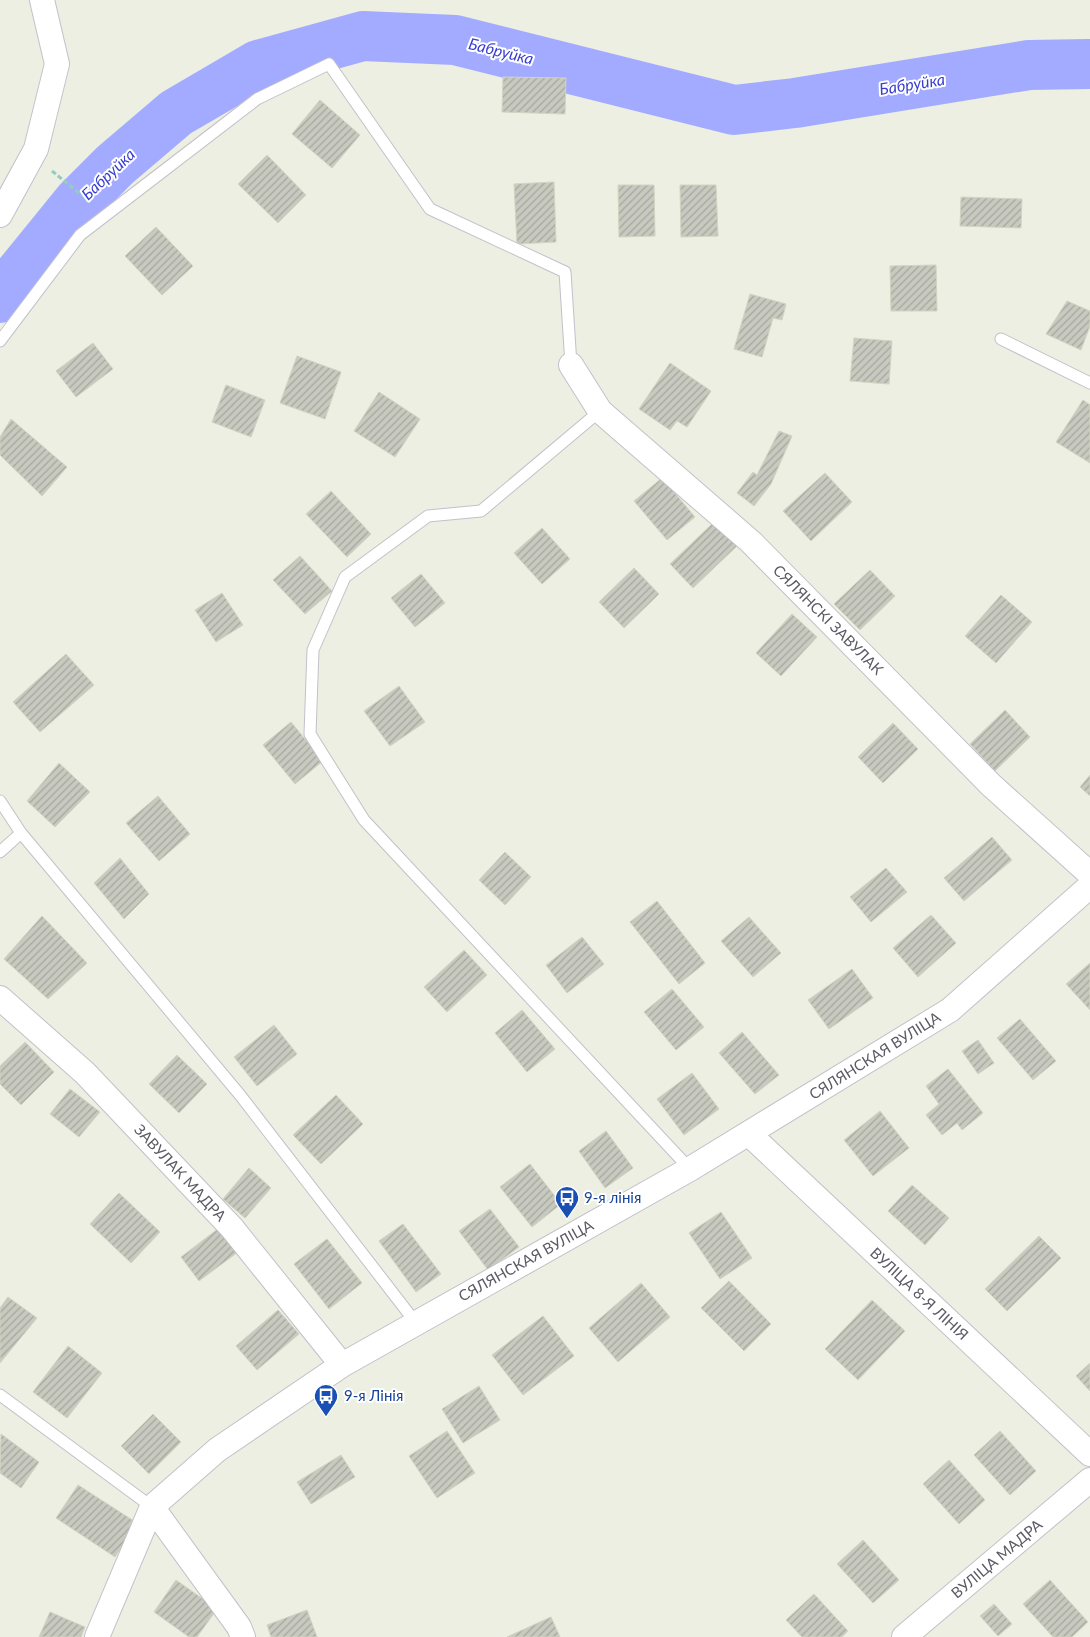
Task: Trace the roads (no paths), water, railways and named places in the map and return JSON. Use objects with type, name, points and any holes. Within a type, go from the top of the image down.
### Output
[{"type":"street","points":[[0,215],[36,149],[56,64],[42,0]]},
{"type":"street","name":"СЯЛЯНСКІ ЗАВУЛАК","points":[[570,365],[600,411],[751,542],[991,785],[1090,874]]},
{"type":"street","name":"СЯЛЯНСКАЯ ВУЛІЦА","points":[[97,1637],[152,1506],[217,1450],[342,1365],[690,1169],[950,1010],[1090,886]]},
{"type":"street","name":"ЗАВУЛАК МАДРА","points":[[0,998],[85,1073],[232,1228],[342,1365]]},
{"type":"street","name":"ВУЛІЦА 8-Я ЛІНІЯ","points":[[749,1134],[1090,1454]]},
{"type":"street","name":"ВУЛІЦА МАДРА","points":[[904,1637],[1090,1480]]},
{"type":"street","points":[[152,1506],[239,1627],[243,1637]]},
{"type":"lane","points":[[0,341],[80,235],[257,99],[329,64],[430,209],[565,272],[570,365]]},
{"type":"lane","points":[[1001,339],[1090,383]]},
{"type":"lane","points":[[600,411],[481,511],[428,516],[345,577],[313,650],[310,734],[364,820],[690,1169]]},
{"type":"lane","points":[[0,801],[22,833],[240,1095],[416,1323]]},
{"type":"lane","points":[[0,852],[22,833]]},
{"type":"lane","points":[[0,1395],[152,1506]]},
{"type":"waterway","name":"Бабруйка","points":[[0,298],[78,202],[115,165],[176,113],[258,65],[363,36],[455,40],[734,110],[795,103],[1029,65],[1090,64]]},
{"type":"place","name":"9-я лінія","points":[[567,1219]]},
{"type":"place","name":"9-я Лінія","points":[[326,1417]]}]
